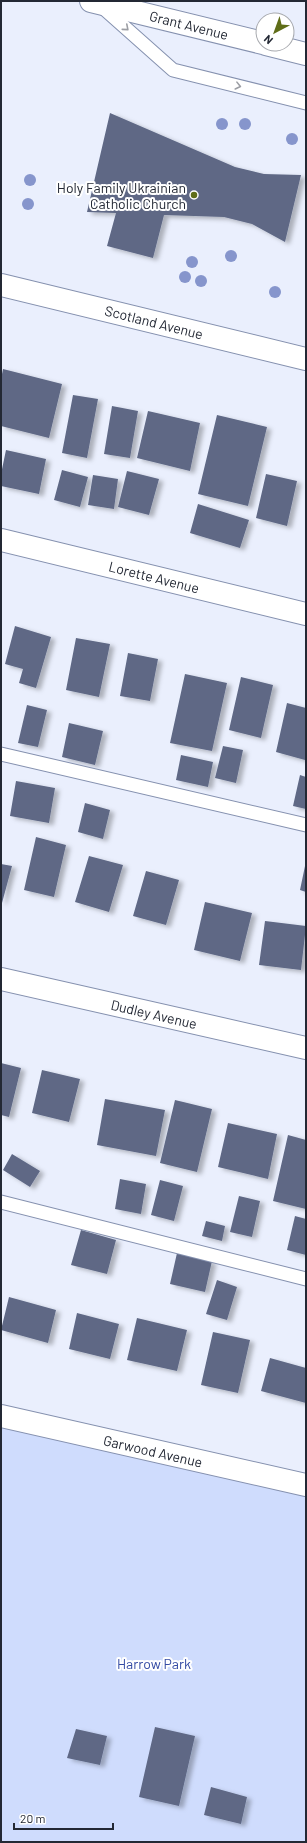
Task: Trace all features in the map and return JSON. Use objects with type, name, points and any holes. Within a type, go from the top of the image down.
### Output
[{"type":"street","name":"Grant Avenue","points":[[94,2],[255,41]]},
{"type":"street","points":[[295,51],[306,54]]},
{"type":"street","name":"Scotland Avenue","points":[[1,285],[306,359]]},
{"type":"street","name":"Lorette Avenue","points":[[1,540],[306,614]]},
{"type":"street","name":"Dudley Avenue","points":[[1,979],[306,1048]]},
{"type":"street","name":"Garwood Avenue","points":[[1,1416],[306,1485]]},
{"type":"lane","points":[[94,2],[173,70],[306,103]]},
{"type":"lane","points":[[1,754],[306,825]]},
{"type":"lane","points":[[1,1202],[306,1279]]},
{"type":"green space","name":"Harrow Park","points":[[1,1416],[306,1485],[306,1842],[1,1842]]},
{"type":"building","name":"Holy Family Ukrainian Catholic Church","points":[[110,113],[235,167],[264,174],[301,175],[285,242],[252,224],[224,217],[164,215],[153,258],[107,246],[116,213],[87,212]]},
{"type":"building","points":[[3,369],[62,384],[49,438],[1,426],[1,379]]},
{"type":"building","points":[[73,395],[98,399],[87,458],[62,453]]},
{"type":"building","points":[[112,406],[138,411],[130,458],[104,454]]},
{"type":"building","points":[[148,411],[200,423],[190,471],[137,458]]},
{"type":"building","points":[[217,415],[267,427],[248,506],[198,494]]},
{"type":"building","points":[[6,450],[46,459],[39,494],[1,486],[1,474]]},
{"type":"building","points":[[62,470],[88,477],[80,507],[54,500]]},
{"type":"building","points":[[127,471],[159,479],[149,515],[118,507]]},
{"type":"building","points":[[266,474],[297,481],[287,526],[256,518]]},
{"type":"building","points":[[93,475],[118,479],[114,509],[88,505]]},
{"type":"building","points":[[198,504],[249,520],[240,548],[190,533]]},
{"type":"building","points":[[15,626],[51,637],[36,688],[19,683],[23,669],[5,664]]},
{"type":"building","points":[[76,638],[110,644],[99,697],[66,690]]},
{"type":"building","points":[[128,653],[158,659],[150,701],[120,696]]},
{"type":"building","points":[[185,674],[227,683],[212,751],[170,743]]},
{"type":"building","points":[[241,677],[273,685],[261,738],[229,730]]},
{"type":"building","points":[[287,703],[306,708],[305,760],[276,752]]},
{"type":"building","points":[[27,705],[47,710],[38,747],[18,743]]},
{"type":"building","points":[[69,723],[103,731],[95,765],[62,757]]},
{"type":"building","points":[[223,746],[243,750],[236,783],[215,778]]},
{"type":"building","points":[[181,755],[213,762],[208,787],[176,780]]},
{"type":"building","points":[[300,775],[306,777],[306,809],[293,806]]},
{"type":"building","points":[[16,781],[55,788],[49,823],[10,816]]},
{"type":"building","points":[[85,803],[110,810],[103,839],[78,832]]},
{"type":"building","points":[[36,837],[66,845],[54,897],[24,890]]},
{"type":"building","points":[[89,856],[123,865],[109,912],[75,902]]},
{"type":"building","points":[[1,864],[12,866],[2,903],[1,902]]},
{"type":"building","points":[[306,866],[306,892],[300,890]]},
{"type":"building","points":[[146,871],[179,880],[166,925],[133,916]]},
{"type":"building","points":[[205,902],[252,913],[240,961],[194,950]]},
{"type":"building","points":[[265,921],[306,926],[301,970],[259,965]]},
{"type":"building","points":[[1,1063],[21,1068],[9,1117],[1,1115]]},
{"type":"building","points":[[42,1070],[80,1079],[69,1122],[32,1113]]},
{"type":"building","points":[[105,1099],[165,1110],[156,1156],[97,1145]]},
{"type":"building","points":[[175,1100],[212,1109],[197,1172],[160,1163]]},
{"type":"building","points":[[228,1123],[277,1134],[268,1179],[218,1167]]},
{"type":"building","points":[[288,1135],[306,1140],[306,1209],[273,1201]]},
{"type":"building","points":[[12,1154],[40,1171],[30,1187],[3,1170]]},
{"type":"building","points":[[120,1179],[146,1184],[141,1214],[115,1209]]},
{"type":"building","points":[[160,1180],[183,1186],[174,1221],[151,1215]]},
{"type":"building","points":[[239,1196],[260,1201],[252,1237],[230,1232]]},
{"type":"building","points":[[295,1216],[306,1219],[306,1255],[287,1250]]},
{"type":"building","points":[[206,1221],[225,1226],[222,1241],[202,1236]]},
{"type":"building","points":[[81,1230],[116,1240],[107,1274],[71,1265]]},
{"type":"building","points":[[177,1253],[212,1261],[205,1292],[170,1284]]},
{"type":"building","points":[[217,1280],[237,1287],[227,1320],[206,1314]]},
{"type":"building","points":[[9,1297],[56,1310],[48,1343],[1,1330]]},
{"type":"building","points":[[77,1313],[119,1324],[110,1359],[69,1349]]},
{"type":"building","points":[[137,1318],[187,1330],[177,1371],[127,1360]]},
{"type":"building","points":[[213,1332],[250,1340],[238,1393],[201,1385]]},
{"type":"building","points":[[270,1358],[306,1368],[306,1403],[261,1391]]},
{"type":"building","points":[[155,1727],[195,1736],[179,1806],[139,1797]]},
{"type":"building","points":[[76,1729],[107,1736],[100,1765],[67,1758]]},
{"type":"building","points":[[211,1787],[247,1797],[241,1824],[204,1815]]},
{"type":"place","name":"Holy Family Ukrainian Catholic Church","points":[[194,195]]}]
